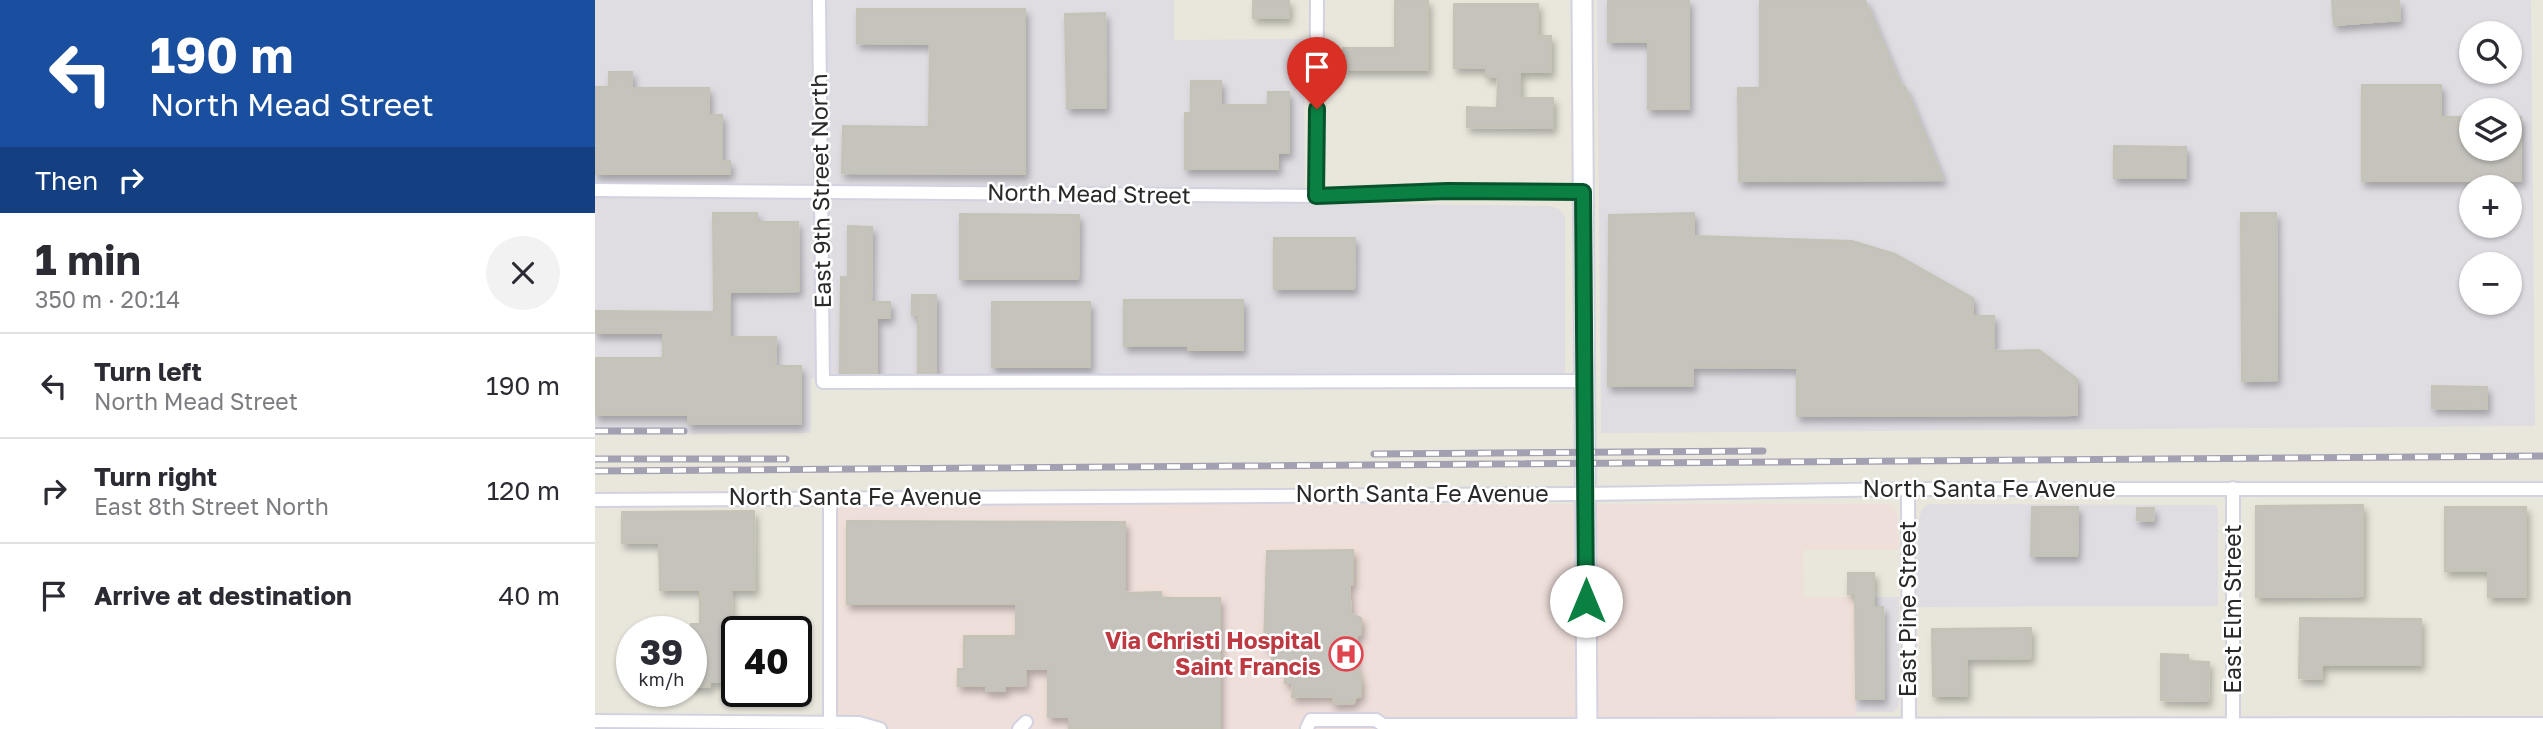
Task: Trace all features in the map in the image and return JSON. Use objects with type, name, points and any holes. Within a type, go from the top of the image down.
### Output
[{"type":"street","name":"East 9th Street North","points":[[819,0],[823,382],[1584,381]]},
{"type":"street","points":[[1316,196],[1317,0]]},
{"type":"street","points":[[1582,0],[1587,727]]},
{"type":"street","name":"North Mead Street","points":[[595,190],[1316,196],[1447,191],[1583,192]]},
{"type":"street","name":"North Santa Fe Avenue","points":[[595,499],[1585,494],[1907,488],[2543,488]]},
{"type":"street","name":"East Pine Street","points":[[1907,488],[1909,727]]},
{"type":"street","name":"East Elm Street","points":[[2233,488],[2233,727]]},
{"type":"street","points":[[830,497],[830,726]]},
{"type":"street","points":[[1307,728],[1311,720],[1376,720],[1383,725],[1587,727],[2543,724]]},
{"type":"street","points":[[595,721],[830,726],[859,723],[880,729]]},
{"type":"shaded area","points":[[595,0],[1174,0],[1174,40],[1304,39],[1305,203],[1550,206],[1559,209],[1565,217],[1563,378],[811,379],[811,433],[595,435]]},
{"type":"shaded area","points":[[1597,0],[2531,0],[2535,426],[1601,433]]},
{"type":"shaded area","name":"Via Christi Hospital Saint Francis","points":[[834,504],[1888,504],[1895,509],[1898,518],[1899,550],[1803,550],[1804,597],[1856,597],[1856,729],[836,729]]},
{"type":"shaded area","points":[[1929,504],[2215,505],[2218,509],[2218,606],[1916,607],[1919,519],[1922,509]]},
{"type":"shaded area","points":[[1856,597],[1899,597],[1899,701],[1898,708],[1893,712],[1856,712]]},
{"type":"building","points":[[1253,0],[1289,0],[1289,18],[1253,18]]},
{"type":"building","points":[[1395,0],[1428,0],[1428,70],[1343,70],[1343,48],[1395,48]]},
{"type":"building","points":[[1608,0],[1689,0],[1689,109],[1648,109],[1648,42],[1608,42]]},
{"type":"building","points":[[1760,0],[1865,0],[1901,87],[1905,87],[1943,180],[1739,181],[1738,88],[1760,88]]},
{"type":"building","points":[[2332,0],[2399,0],[2400,20],[2334,25]]},
{"type":"building","points":[[1454,4],[1538,4],[1538,36],[1551,36],[1551,72],[1520,72],[1520,98],[1553,98],[1553,128],[1467,127],[1467,107],[1497,108],[1498,77],[1486,77],[1486,68],[1454,68]]},
{"type":"building","points":[[857,9],[1025,9],[1025,174],[842,173],[843,126],[929,127],[930,44],[857,43]]},
{"type":"building","points":[[1105,13],[1106,108],[1067,108],[1065,14]]},
{"type":"building","points":[[609,72],[632,72],[632,88],[709,88],[709,115],[722,115],[722,161],[730,161],[730,174],[595,174],[595,87],[609,87]]},
{"type":"building","points":[[1191,81],[1221,81],[1221,105],[1268,105],[1268,92],[1289,92],[1289,153],[1278,153],[1278,169],[1185,169],[1185,113],[1191,113]]},
{"type":"building","points":[[2362,85],[2441,85],[2441,117],[2459,117],[2459,161],[2521,161],[2521,175],[2459,175],[2459,181],[2362,181]]},
{"type":"building","points":[[2114,146],[2186,147],[2186,178],[2114,178]]},
{"type":"building","points":[[713,213],[757,213],[757,222],[798,222],[799,291],[730,292],[730,337],[776,337],[775,366],[801,366],[801,424],[688,424],[688,415],[595,415],[595,358],[663,358],[663,333],[595,333],[595,311],[714,312]]},
{"type":"building","points":[[1694,213],[1694,236],[1852,241],[1895,254],[1973,298],[1973,316],[1994,316],[1994,351],[2039,350],[2077,379],[2077,415],[1797,416],[1797,368],[1693,367],[1693,386],[1608,386],[1609,215]]},
{"type":"building","points":[[2241,213],[2276,213],[2277,380],[2242,381]]},
{"type":"building","points":[[960,214],[1079,215],[1078,279],[960,279]]},
{"type":"building","points":[[848,226],[872,227],[871,302],[890,302],[890,318],[877,318],[877,373],[840,373],[841,277],[848,277]]},
{"type":"building","points":[[1274,238],[1355,238],[1354,289],[1274,289]]},
{"type":"building","points":[[912,295],[936,295],[936,373],[918,373],[918,315],[912,315]]},
{"type":"building","points":[[1124,300],[1243,300],[1243,350],[1188,350],[1188,346],[1124,346]]},
{"type":"building","points":[[992,302],[1090,302],[1090,367],[992,367]]},
{"type":"building","points":[[2432,386],[2487,387],[2487,409],[2432,408]]},
{"type":"building","points":[[2363,505],[2363,596],[2256,597],[2256,506]]},
{"type":"building","points":[[2032,507],[2078,507],[2077,556],[2031,556]]},
{"type":"building","points":[[2445,507],[2526,507],[2526,597],[2488,597],[2488,571],[2445,571]]},
{"type":"building","points":[[2137,508],[2154,508],[2153,521],[2137,520]]},
{"type":"building","points":[[754,511],[755,590],[731,590],[731,616],[721,616],[721,682],[710,682],[710,687],[707,687],[707,616],[700,616],[700,590],[660,590],[659,543],[622,543],[622,512]]},
{"type":"building","points":[[847,521],[1125,522],[1125,593],[1161,592],[1161,598],[1220,598],[1220,729],[1069,729],[1069,717],[1048,717],[1048,669],[1026,669],[1026,685],[1005,686],[1005,691],[986,691],[986,686],[958,686],[958,669],[964,669],[964,636],[1016,636],[1016,604],[847,604]]},
{"type":"building","points":[[1353,550],[1353,584],[1349,585],[1351,614],[1361,618],[1356,665],[1361,680],[1361,696],[1355,698],[1354,703],[1333,704],[1333,696],[1292,697],[1293,683],[1285,683],[1285,665],[1272,666],[1272,647],[1264,645],[1267,551]]},
{"type":"building","points":[[1848,573],[1874,573],[1874,607],[1883,607],[1884,699],[1856,699],[1855,594],[1848,594]]},
{"type":"building","points":[[2300,618],[2421,619],[2421,665],[2322,665],[2322,679],[2299,678]]},
{"type":"building","points":[[2031,628],[2031,658],[1967,659],[1967,696],[1933,696],[1932,629]]},
{"type":"building","points":[[2161,654],[2188,655],[2188,661],[2209,662],[2208,701],[2161,700]]},
{"type":"railway","points":[[595,431],[684,431]]},
{"type":"railway","points":[[1374,454],[1763,451]]},
{"type":"railway","points":[[595,471],[2543,456]]},
{"type":"railway","points":[[595,459],[786,459]]},
{"type":"place","name":"Via Christi Hospital Saint Francis","points":[[1346,654]]},
{"type":"route","points":[[1317,109],[1316,196],[1447,191],[1583,192],[1586,601]]}]
